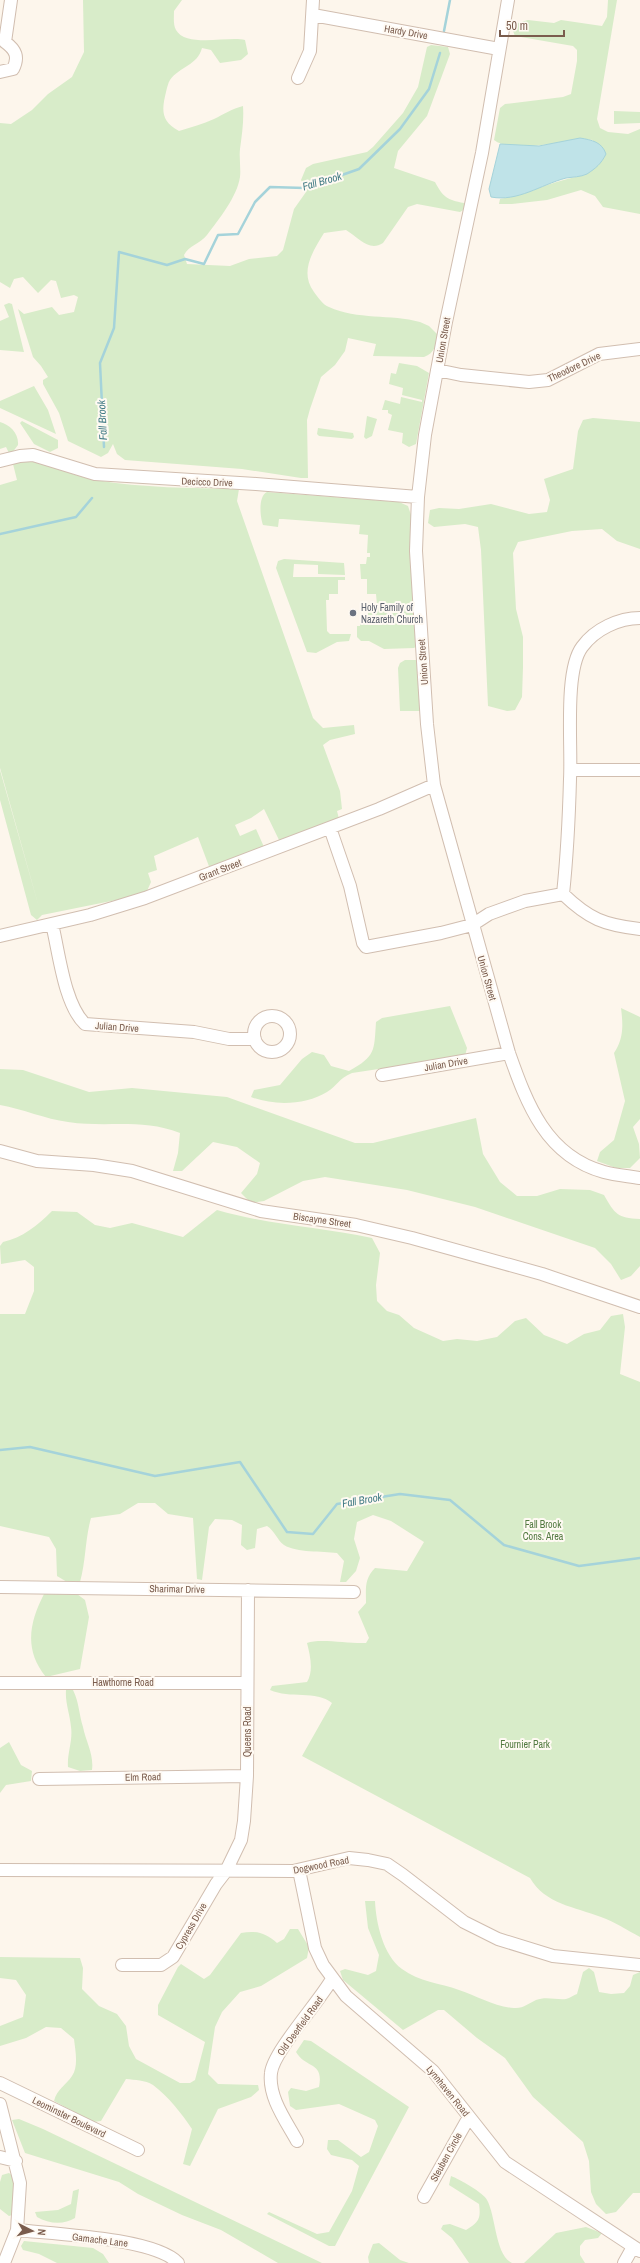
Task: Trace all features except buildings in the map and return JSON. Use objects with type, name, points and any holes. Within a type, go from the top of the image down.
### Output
[{"type":"street","points":[[0,72],[13,69],[16,62],[16,54],[13,48],[2,43],[11,0]]},
{"type":"street","points":[[298,78],[310,51],[313,0]]},
{"type":"street","name":"Union Street","points":[[508,0],[498,49],[482,153],[437,370],[425,436],[418,497],[416,550],[427,724],[434,785],[509,1053],[524,1095],[533,1112],[555,1144],[570,1156],[586,1166],[604,1172],[640,1178]]},
{"type":"street","name":"Hardy Drive","points":[[313,15],[498,49]]},
{"type":"street","name":"Theodore Drive","points":[[437,370],[460,375],[529,382],[548,380],[599,354],[640,349]]},
{"type":"street","name":"Decicco Drive","points":[[0,461],[20,456],[33,455],[95,474],[256,484],[418,497]]},
{"type":"street","points":[[563,894],[574,664],[582,647],[595,633],[612,624],[630,618],[640,618]]},
{"type":"street","points":[[570,770],[640,770]]},
{"type":"street","name":"Grant Street","points":[[0,936],[90,915],[145,898],[330,828],[434,785]]},
{"type":"street","points":[[330,828],[350,886],[364,945],[368,947],[427,936],[472,925],[489,914],[525,901],[563,894]]},
{"type":"street","points":[[563,894],[593,919],[640,929]]},
{"type":"street","name":"Julian Drive","points":[[52,924],[69,995],[76,1016],[85,1024],[194,1032],[229,1039],[255,1039]]},
{"type":"street","name":"Julian Drive","points":[[382,1075],[509,1053]]},
{"type":"street","name":"Biscayne Street","points":[[0,1152],[36,1161],[94,1165],[132,1171],[261,1211],[356,1225],[412,1238],[542,1274],[640,1307]]},
{"type":"street","name":"Sharimar Drive","points":[[0,1588],[354,1592]]},
{"type":"street","name":"Queens Road","points":[[226,1871],[241,1840],[244,1821],[247,1776],[248,1590]]},
{"type":"street","name":"Hawthorne Road","points":[[0,1683],[247,1683]]},
{"type":"street","name":"Elm Road","points":[[39,1779],[247,1776]]},
{"type":"street","name":"Dogwood Road","points":[[0,1870],[299,1870],[349,1858],[368,1860],[387,1864],[403,1874],[464,1922],[498,1939],[553,1956],[640,1965]]},
{"type":"street","name":"Lynnhaven Road","points":[[299,1870],[315,1948],[332,1979],[346,1996],[433,2072],[505,2162],[636,2249]]},
{"type":"street","name":"Cypress Drive","points":[[122,1965],[161,1965],[173,1957],[216,1884],[226,1871]]},
{"type":"street","name":"Old Deerfield Road","points":[[297,2140],[279,2110],[273,2092],[270,2073],[277,2055],[332,1979]]},
{"type":"street","name":"Leominster Boulevard","points":[[0,2083],[138,2150]]},
{"type":"street","points":[[0,2104],[16,2161],[20,2183],[21,2202],[17,2230],[4,2263]]},
{"type":"street","name":"Steuben Circle","points":[[424,2197],[469,2117]]},
{"type":"street","points":[[0,2158],[16,2161]]},
{"type":"street","name":"Gamache Lane","points":[[17,2230],[139,2244],[166,2254],[178,2263]]},
{"type":"street","points":[[624,2263],[636,2249]]},
{"type":"green space","points":[[83,0],[182,0],[174,11],[175,28],[181,35],[189,39],[198,40],[245,40],[248,54],[241,60],[220,63],[211,50],[202,48],[196,59],[174,75],[169,81],[167,87],[163,109],[165,119],[179,131],[210,121],[243,106],[240,177],[238,185],[227,208],[207,235],[184,255],[187,264],[230,266],[249,259],[277,256],[283,250],[294,209],[306,192],[301,180],[306,168],[313,164],[367,152],[373,147],[403,113],[418,87],[427,47],[431,45],[448,47],[450,54],[427,116],[398,151],[394,168],[435,182],[446,197],[453,201],[464,203],[465,209],[460,212],[417,204],[408,207],[383,243],[373,246],[364,243],[346,230],[324,233],[312,254],[308,269],[308,277],[314,292],[327,306],[351,314],[397,318],[420,322],[429,326],[437,334],[436,345],[431,353],[424,357],[373,356],[376,344],[348,338],[345,351],[335,365],[321,377],[310,409],[307,420],[308,478],[242,469],[125,460],[117,454],[113,444],[108,453],[101,457],[68,441],[59,413],[43,384],[43,380],[48,377],[33,357],[18,309],[24,314],[52,307],[59,315],[74,312],[78,297],[74,295],[61,298],[56,281],[51,280],[38,293],[23,277],[14,279],[10,288],[0,282],[0,123],[11,124],[32,110],[48,94],[72,77],[84,52]]},
{"type":"green space","points":[[608,0],[617,0],[597,119],[600,128],[608,132],[628,134],[640,129],[640,214],[603,207],[595,196],[581,190],[547,200],[499,204],[500,199],[585,175],[593,140],[515,146],[503,144],[494,140],[500,108],[505,104],[563,97],[571,94],[577,61],[577,50],[573,46],[515,36],[513,31],[518,23],[528,20],[554,23],[561,20],[602,26],[607,17]]},
{"type":"green space","points":[[614,111],[640,112],[640,123],[614,124]]},
{"type":"green space","points":[[9,303],[12,304],[24,352],[0,350],[0,321],[9,317],[4,305]]},
{"type":"green space","points":[[399,363],[417,366],[429,373],[416,444],[409,447],[402,443],[403,433],[388,430],[392,415],[388,413],[388,410],[382,410],[385,400],[400,404],[401,397],[422,402],[422,400],[402,395],[403,388],[389,384],[391,373],[396,374]]},
{"type":"green space","points":[[34,386],[48,410],[56,434],[0,408],[0,401]]},
{"type":"green space","points":[[367,416],[377,419],[372,436],[366,439],[364,437]]},
{"type":"green space","points":[[593,418],[640,422],[640,549],[617,541],[602,529],[572,531],[518,542],[513,553],[516,609],[523,637],[522,697],[515,710],[507,711],[488,706],[481,550],[478,527],[465,524],[434,527],[428,523],[430,510],[439,508],[459,509],[491,504],[529,514],[547,512],[550,500],[544,479],[573,469],[578,431],[583,420]]},
{"type":"green space","points":[[22,421],[58,440],[58,448],[50,452],[34,444],[20,423]]},
{"type":"green space","points":[[0,422],[10,427],[17,437],[18,445],[12,453],[9,453],[6,447],[0,449]]},
{"type":"green space","points":[[318,428],[353,433],[354,437],[352,439],[319,436],[317,434]]},
{"type":"green space","points":[[20,461],[39,463],[86,478],[114,483],[167,487],[239,489],[237,501],[313,718],[323,728],[354,725],[355,734],[330,740],[323,745],[340,791],[342,809],[337,811],[339,819],[279,840],[264,809],[251,818],[235,825],[240,836],[256,829],[264,847],[210,869],[198,837],[154,856],[157,870],[148,873],[151,882],[147,891],[141,895],[42,915],[37,920],[31,915],[0,800],[0,770],[40,911],[0,768],[0,485],[17,480],[13,464]]},
{"type":"green space","points":[[267,492],[399,502],[408,506],[411,515],[418,645],[414,648],[384,649],[369,641],[361,641],[357,637],[357,626],[360,626],[360,620],[368,619],[368,605],[377,605],[376,594],[367,594],[367,579],[361,579],[360,564],[366,564],[367,557],[370,557],[370,553],[367,553],[368,535],[359,534],[360,525],[279,519],[278,527],[263,525],[261,517],[261,502],[264,494]]},
{"type":"green space","points":[[284,559],[344,563],[345,575],[318,574],[318,565],[294,564],[293,577],[345,577],[345,580],[338,580],[338,594],[329,594],[329,600],[326,600],[327,631],[330,634],[351,634],[349,641],[337,642],[316,653],[307,652],[276,568],[278,561]]},
{"type":"green space","points":[[405,660],[416,660],[419,662],[423,711],[400,711],[398,668],[400,663]]},
{"type":"green space","points":[[450,1006],[467,1048],[465,1056],[352,1073],[327,1092],[310,1100],[300,1102],[270,1102],[251,1097],[254,1090],[280,1085],[302,1059],[312,1052],[324,1055],[331,1066],[349,1071],[358,1066],[369,1057],[372,1052],[375,1040],[376,1022],[382,1018]]},
{"type":"green space","points":[[621,1008],[640,1017],[640,1119],[633,1127],[639,1144],[640,1158],[630,1168],[616,1168],[597,1161],[600,1152],[614,1140],[625,1101],[614,1053],[620,1042],[622,1031]]},
{"type":"green space","points":[[0,1069],[23,1070],[89,1092],[132,1088],[227,1097],[355,1143],[373,1143],[476,1118],[483,1154],[500,1182],[517,1196],[537,1196],[560,1189],[590,1190],[604,1195],[614,1211],[621,1216],[640,1219],[640,1266],[631,1276],[621,1280],[611,1264],[595,1248],[475,1207],[407,1190],[325,1177],[303,1181],[264,1201],[251,1203],[241,1193],[257,1174],[260,1163],[237,1147],[213,1142],[182,1171],[173,1171],[178,1153],[180,1133],[166,1128],[152,1126],[83,1124],[68,1122],[51,1119],[0,1105]]},
{"type":"green space","points":[[217,1210],[275,1223],[372,1238],[380,1253],[376,1285],[377,1301],[387,1311],[399,1315],[414,1328],[443,1341],[457,1339],[477,1341],[497,1337],[515,1321],[526,1318],[544,1335],[567,1344],[584,1334],[600,1330],[611,1316],[623,1314],[625,1327],[620,1374],[640,1382],[640,1937],[606,1919],[561,1904],[544,1894],[536,1887],[530,1878],[302,1756],[332,1703],[326,1699],[318,1697],[278,1693],[270,1690],[272,1686],[307,1682],[311,1668],[307,1643],[327,1641],[366,1643],[369,1638],[358,1612],[366,1603],[366,1584],[371,1572],[375,1568],[407,1571],[424,1542],[391,1521],[373,1515],[357,1522],[354,1539],[360,1558],[356,1571],[346,1582],[340,1582],[344,1561],[337,1553],[303,1551],[289,1548],[282,1543],[267,1526],[257,1529],[255,1548],[247,1550],[241,1545],[242,1525],[232,1520],[215,1519],[209,1527],[202,1580],[197,1579],[193,1518],[168,1514],[155,1503],[138,1503],[120,1514],[91,1518],[80,1582],[67,1582],[57,1576],[56,1549],[49,1537],[0,1526],[0,1314],[25,1314],[34,1291],[34,1267],[25,1260],[1,1264],[0,1246],[3,1242],[17,1237],[29,1230],[52,1211],[77,1212],[95,1225],[110,1228],[132,1223],[183,1237]]},
{"type":"green space","points":[[44,1594],[77,1594],[85,1600],[89,1617],[80,1669],[46,1677],[34,1657],[31,1636],[32,1626]]},
{"type":"green space","points":[[66,1690],[73,1690],[77,1699],[84,1732],[91,1753],[92,1770],[80,1771],[68,1767],[71,1732]]},
{"type":"green space","points":[[9,1742],[21,1765],[32,1771],[31,1781],[6,1785],[0,1793],[0,1748]]},
{"type":"green space","points":[[365,1901],[375,1901],[377,1919],[385,1947],[395,1963],[402,1969],[422,1980],[459,1990],[500,2006],[517,2008],[523,2007],[540,1999],[569,1998],[577,1994],[583,1972],[589,1968],[594,1972],[599,1992],[611,1994],[624,1993],[630,1986],[633,1975],[640,1972],[640,2193],[633,2193],[616,2212],[606,2214],[596,2204],[591,2192],[589,2161],[583,2142],[533,2097],[505,2058],[477,2038],[444,2010],[438,2010],[403,2030],[343,1980],[340,1971],[345,1969],[368,1975],[376,1971],[379,1955],[368,1928]]},
{"type":"green space","points":[[290,1929],[298,1929],[309,1947],[307,1958],[261,1986],[240,1992],[222,2012],[215,2027],[208,2074],[218,2084],[258,2085],[259,2090],[251,2097],[218,2109],[190,2166],[183,2164],[192,2129],[184,2117],[164,2094],[150,2083],[126,2079],[101,2121],[93,2122],[54,2101],[59,2090],[72,2076],[76,2063],[74,2039],[61,2028],[46,2027],[26,2038],[0,2046],[0,2026],[23,2017],[26,1995],[16,1980],[0,1978],[0,1957],[80,1958],[83,1968],[82,1989],[99,2006],[117,2014],[126,2026],[129,2046],[136,2059],[180,2083],[190,2083],[195,2080],[205,2042],[158,2015],[158,2005],[178,1967],[181,1964],[204,1979],[210,1975],[241,1933],[260,1933],[277,1943],[284,1939]]},
{"type":"green space","points":[[304,2040],[311,2041],[409,2107],[335,2246],[329,2246],[267,2214],[269,2212],[317,2234],[329,2232],[352,2191],[359,2166],[352,2160],[331,2155],[327,2149],[328,2140],[338,2140],[361,2157],[369,2152],[378,2126],[375,2120],[339,2104],[296,2110],[290,2106],[288,2092],[291,2088],[306,2091],[319,2087],[320,2079],[317,2069],[300,2057],[296,2052]]},
{"type":"green space","points":[[19,2119],[43,2129],[322,2263],[278,2263],[221,2230],[182,2215],[138,2194],[119,2182],[25,2153],[12,2120]]},
{"type":"green space","points":[[9,2173],[14,2177],[15,2214],[9,2216],[0,2209],[0,2182],[2,2175]]},
{"type":"green space","points":[[451,2176],[465,2183],[485,2197],[490,2207],[502,2252],[506,2259],[512,2263],[469,2263],[452,2238],[441,2229],[443,2225],[450,2224],[466,2230],[474,2225],[478,2220],[480,2213],[479,2204],[449,2185]]},
{"type":"green space","points":[[79,2189],[75,2218],[66,2222],[56,2223],[37,2217],[35,2212],[58,2210],[71,2204],[73,2191]]},
{"type":"green space","points":[[586,2227],[602,2233],[598,2238],[585,2240],[580,2246],[580,2255],[585,2263],[524,2263],[556,2233]]},
{"type":"green space","points":[[24,2241],[93,2248],[103,2254],[109,2263],[57,2263],[39,2254],[23,2250],[21,2246]]},
{"type":"green space","points":[[379,2243],[400,2260],[409,2263],[369,2263],[368,2257],[373,2244]]},
{"type":"water","points":[[580,138],[599,144],[606,154],[598,166],[587,174],[556,181],[520,195],[501,198],[491,197],[489,189],[500,144],[539,146]]},
{"type":"waterway","name":"Fall Brook","points":[[444,31],[450,0]]},
{"type":"waterway","name":"Fall Brook","points":[[104,447],[100,363],[114,328],[119,252],[167,265],[185,259],[204,264],[218,235],[238,234],[255,202],[270,187],[305,188],[359,169],[400,129],[429,89],[440,53]]},
{"type":"waterway","name":"Fall Brook","points":[[0,534],[76,517],[92,498]]},
{"type":"waterway","name":"Fall Brook","points":[[0,1450],[30,1447],[155,1476],[240,1462],[287,1532],[313,1534],[337,1504],[400,1494],[450,1500],[504,1545],[579,1566],[640,1558]]},
{"type":"place","name":"Holy Family of Nazareth Church","points":[[353,613]]},
{"type":"park label","name":"Fall Brook Cons. Area","points":[[543,1530]]},
{"type":"park label","name":"Fournier Park","points":[[525,1744]]}]
